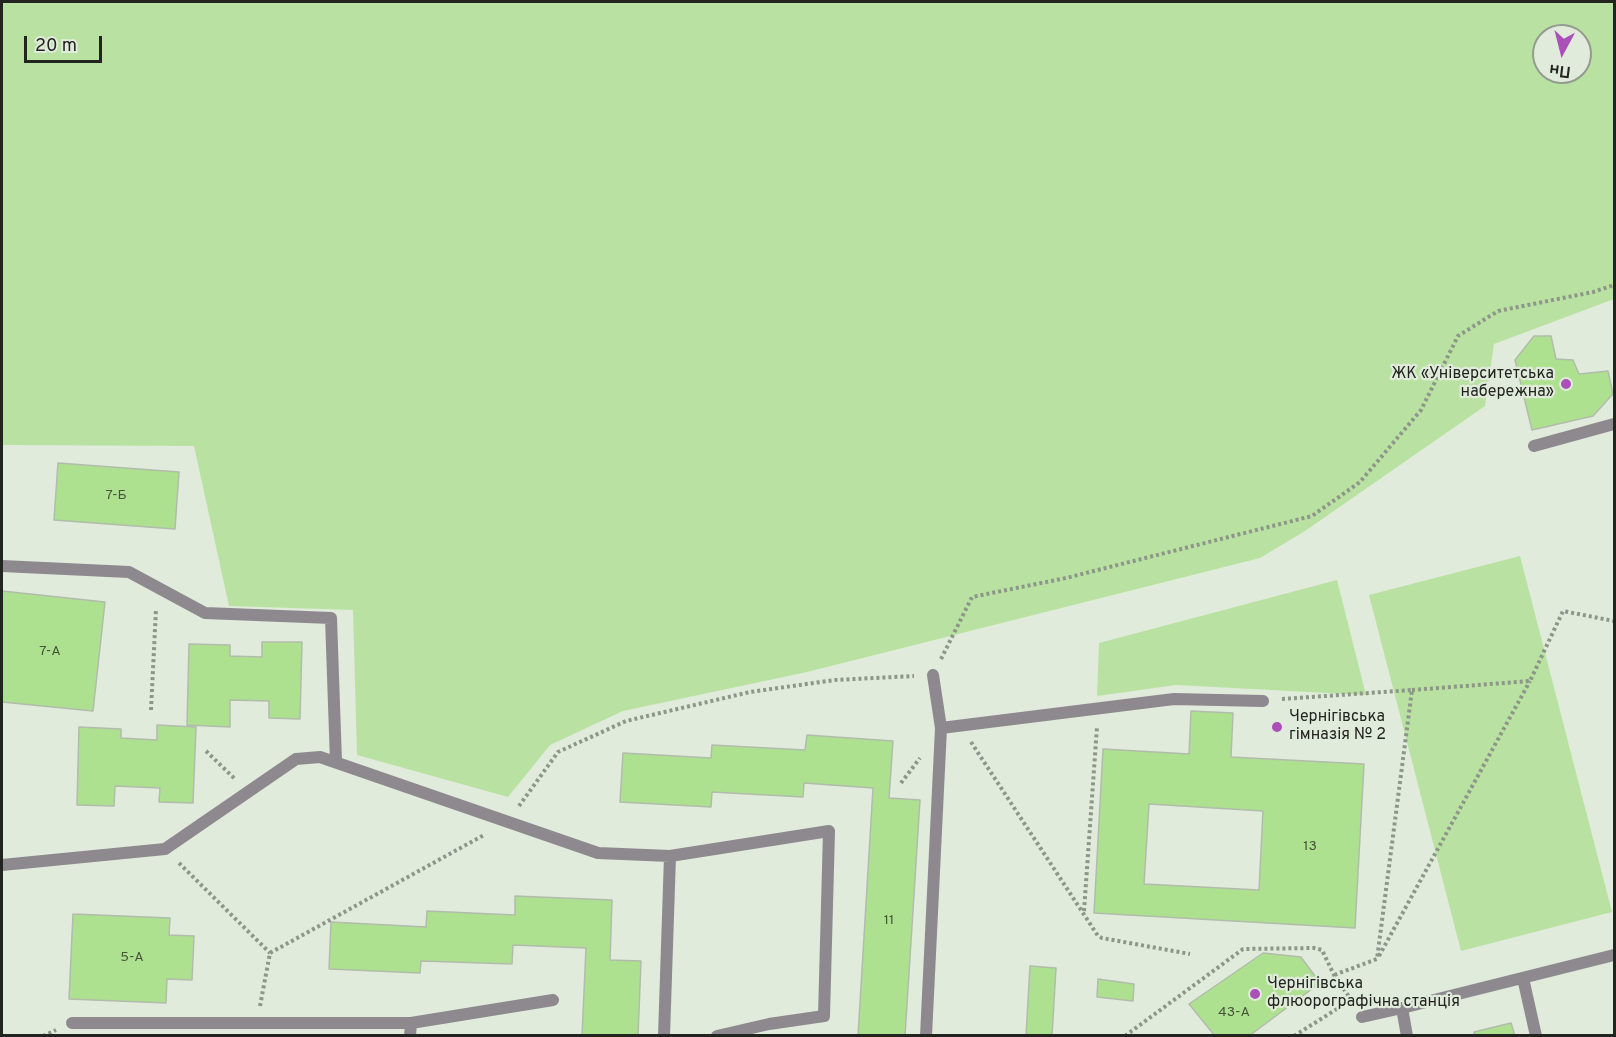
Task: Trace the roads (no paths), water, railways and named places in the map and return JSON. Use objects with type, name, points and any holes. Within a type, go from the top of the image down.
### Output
[{"type":"lane","points":[[1534,446],[1614,424]]},
{"type":"lane","points":[[2,566],[129,572],[205,613],[331,618],[336,762]]},
{"type":"lane","points":[[926,1035],[941,728],[933,675]]},
{"type":"lane","points":[[941,728],[1174,699],[1263,701]]},
{"type":"lane","points":[[2,865],[165,849],[296,759],[320,757],[598,853],[670,856],[828,831],[824,1016],[717,1035]]},
{"type":"lane","points":[[664,1035],[670,856]]},
{"type":"lane","points":[[1362,1017],[1614,955]]},
{"type":"lane","points":[[1523,978],[1536,1035]]},
{"type":"lane","points":[[72,1023],[256,1023],[410,1029],[553,1000]]},
{"type":"lane","points":[[1402,1008],[1407,1035]]},
{"type":"place","name":"ЖК «Університетська набережна»","points":[[1566,384]]},
{"type":"place","name":"Чернігівська гімназія № 2","points":[[1277,727]]},
{"type":"place","name":"Чернігівська флюорографічна станція","points":[[1255,994]]}]
